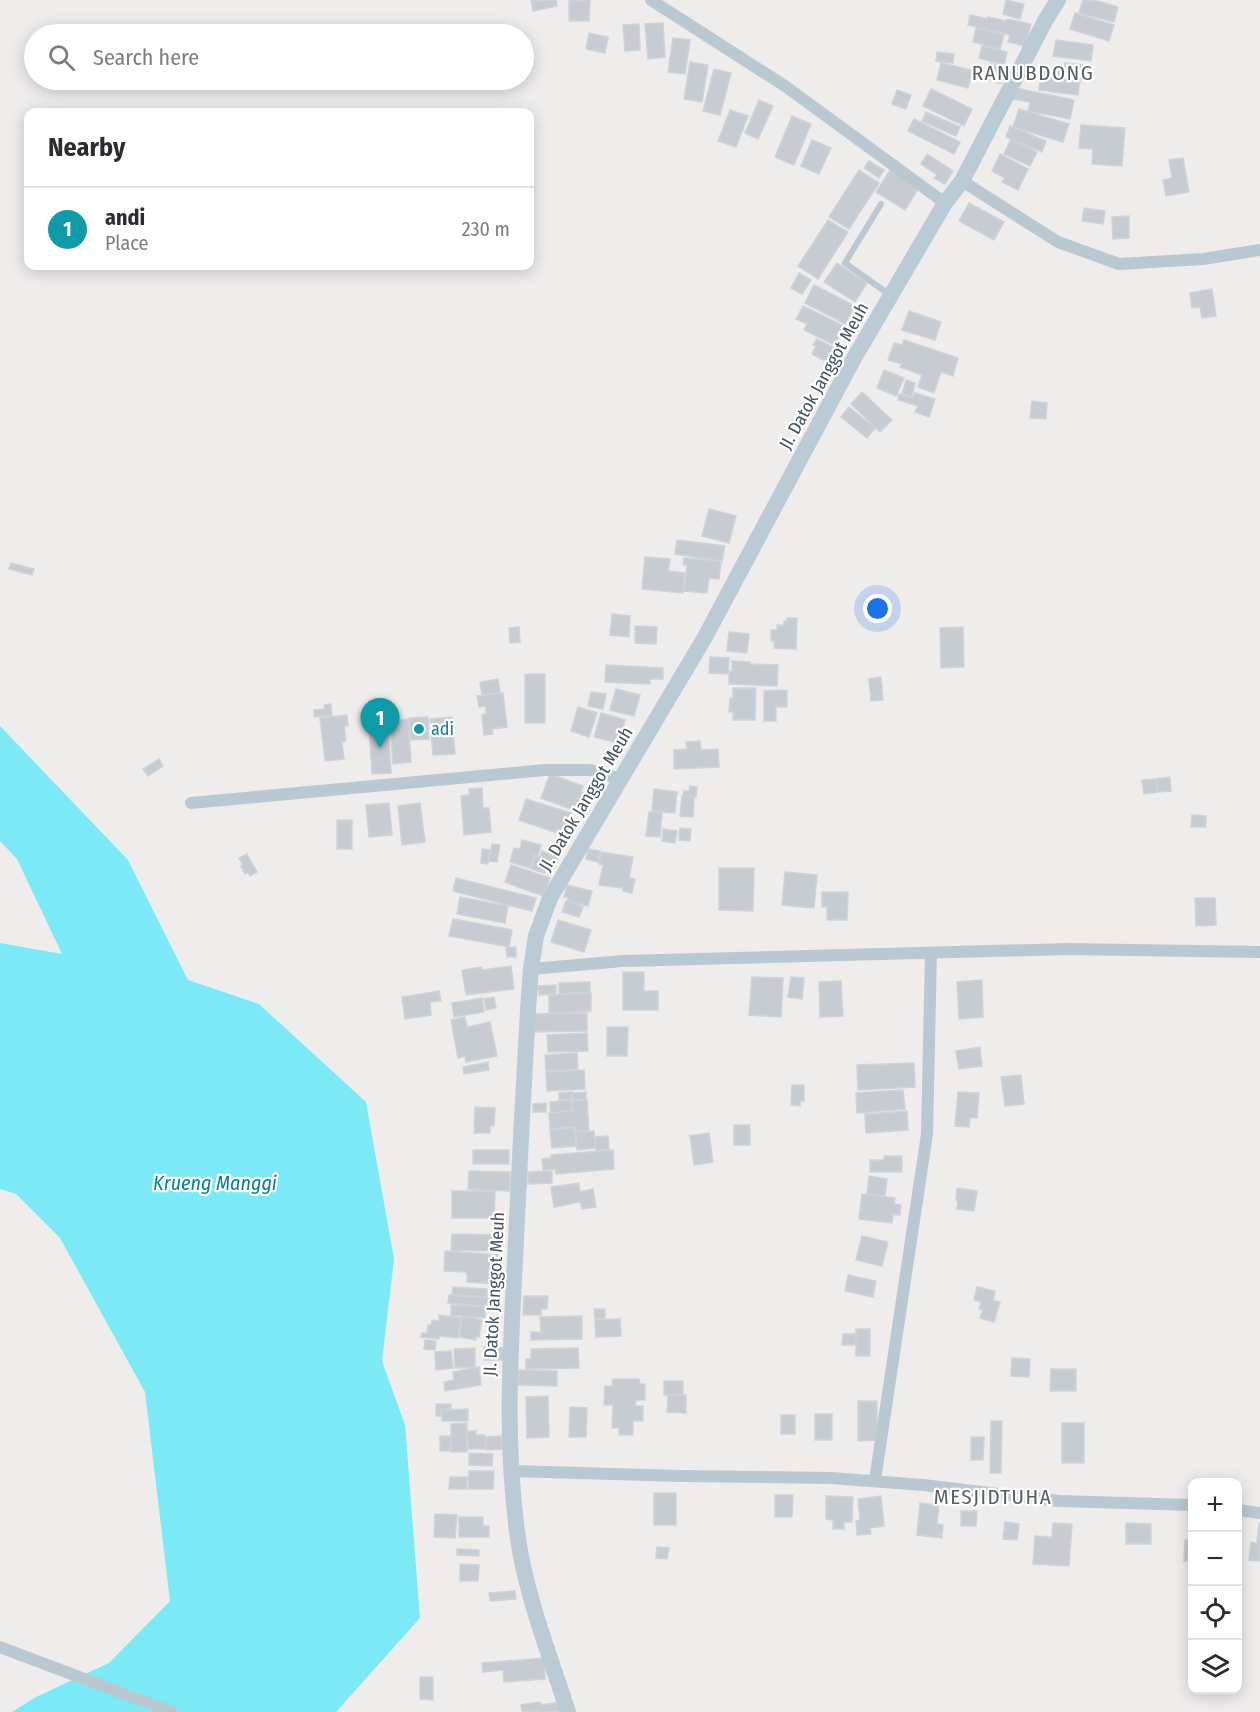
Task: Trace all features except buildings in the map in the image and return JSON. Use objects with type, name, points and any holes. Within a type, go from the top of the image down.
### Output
[{"type":"street","points":[[651,0],[785,86],[945,203]]},
{"type":"street","name":"JI. Datok Janggot Meuh","points":[[568,1712],[531,1597],[520,1552],[509,1415],[528,1010],[536,936],[550,898],[705,637],[853,360],[945,203],[962,181],[1058,0]]},
{"type":"street","points":[[962,181],[1058,242],[1119,264],[1203,259],[1260,250]]},
{"type":"street","points":[[191,803],[545,770],[590,770],[621,779]]},
{"type":"street","points":[[531,969],[623,961],[1067,949],[1260,952]]},
{"type":"street","points":[[875,1480],[927,1134],[931,954]]},
{"type":"street","points":[[512,1471],[875,1480],[1059,1501],[1188,1505]]},
{"type":"street","points":[[1242,1511],[1260,1513]]},
{"type":"street","points":[[0,1647],[172,1712]]},
{"type":"lane","points":[[881,204],[845,263],[891,296]]},
{"type":"water","name":"Krueng Manggi","points":[[0,726],[128,860],[188,980],[259,1004],[366,1102],[394,1259],[382,1361],[405,1425],[420,1618],[336,1712],[12,1712],[36,1697],[109,1663],[170,1601],[145,1392],[60,1238],[16,1194],[0,1189],[0,943],[62,954],[17,859],[0,841]]},
{"type":"place","name":"adi","points":[[419,729]]},
{"type":"place","name":"andi","points":[[380,748]]},
{"type":"district","name":"RANUBDONG","points":[[1033,73]]},
{"type":"district","name":"MESJIDTUHA","points":[[993,1497]]}]
